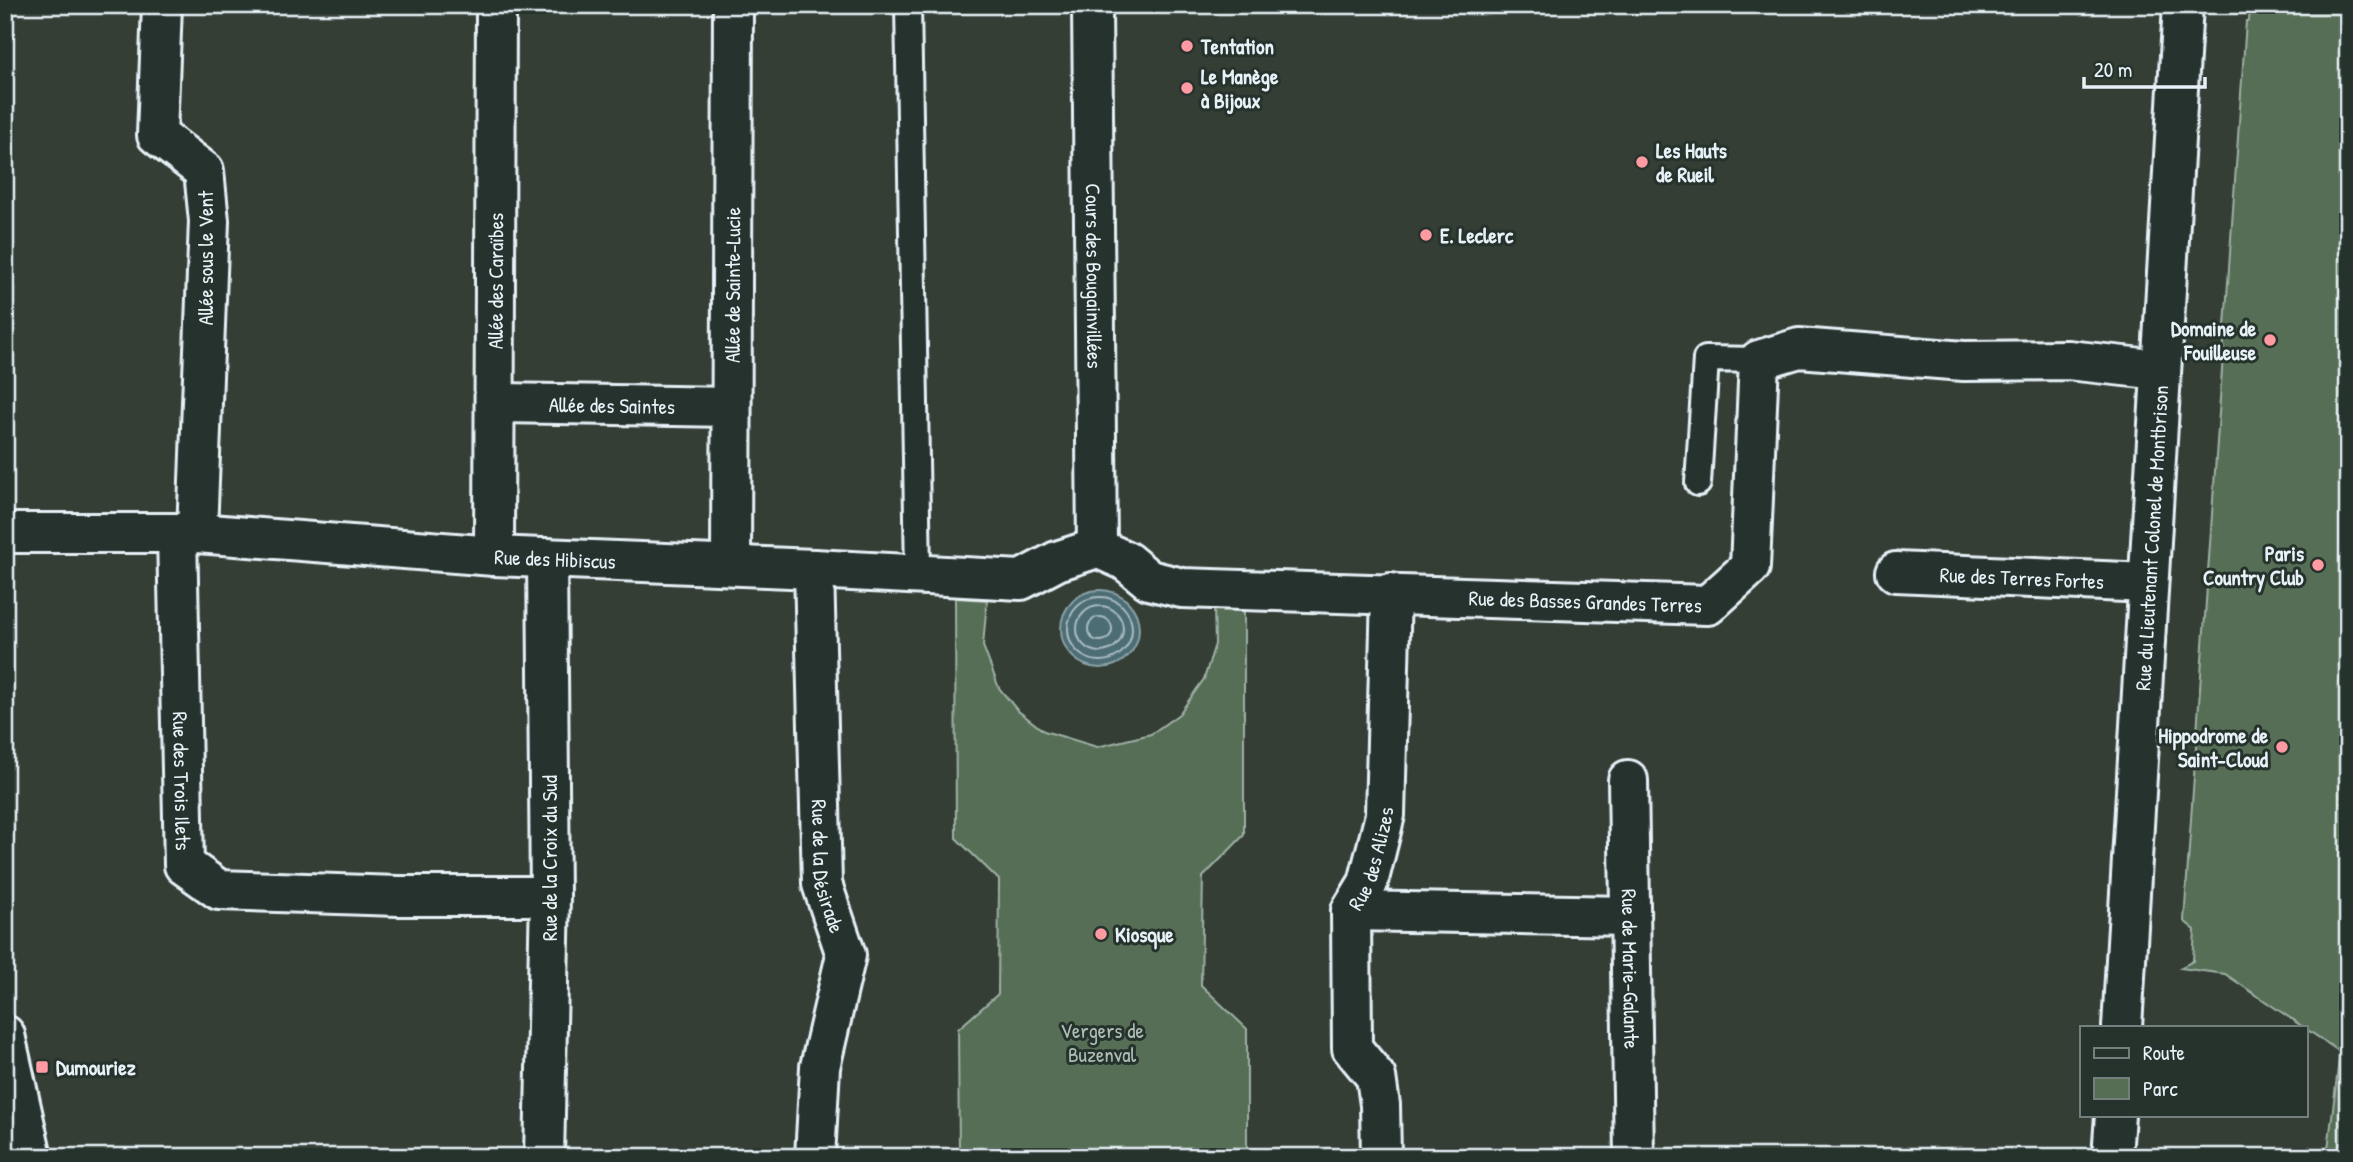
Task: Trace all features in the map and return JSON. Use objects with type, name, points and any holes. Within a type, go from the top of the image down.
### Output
[{"type":"street","name":"Allée sous le Vent","points":[[162,5],[158,135],[204,171],[209,221],[187,533]]},
{"type":"street","name":"Allée des Caraïbes","points":[[494,556],[496,5]]},
{"type":"street","name":"Allée de Sainte-Lucie","points":[[731,565],[733,5]]},
{"type":"street","name":"Cours des Bougainvillées","points":[[1092,5],[1097,548]]},
{"type":"street","name":"Rue du Lieutenant Colonel de Montbrison","points":[[2122,1026],[2183,5]]},
{"type":"street","points":[[1759,360],[1799,348],[1964,361],[2068,360],[2161,370]]},
{"type":"street","name":"Rue des Basses Grandes Terres","points":[[1097,548],[1126,561],[1149,580],[1182,588],[1391,593],[1708,606],[1750,566],[1759,360]]},
{"type":"street","name":"Allée des Saintes","points":[[495,403],[731,407]]},
{"type":"street","name":"Rue des Hibiscus","points":[[5,533],[187,533],[494,556],[918,573],[1021,580],[1057,561],[1097,548]]},
{"type":"street","name":"Rue des Trois Ilets","points":[[187,533],[184,865],[219,890],[398,896],[550,896]]},
{"type":"street","name":"Rue de la Croix du Sud","points":[[544,1157],[550,896],[547,558]]},
{"type":"street","name":"Rue de la Désirade","points":[[814,569],[822,884],[846,955],[820,1067],[815,1157]]},
{"type":"street","name":"Rue des Terres Fortes","points":[[1896,572],[2148,583]]},
{"type":"street","name":"Rue des Alizes","points":[[1381,1157],[1380,1105],[1376,1077],[1352,1048],[1351,911],[1368,884],[1385,815],[1391,593]]},
{"type":"street","name":"Rue de Marie-Galante","points":[[1628,780],[1634,1157]]},
{"type":"street","points":[[1351,911],[1630,916]]},
{"type":"street","points":[[5,1035],[21,1140]]},
{"type":"street","points":[[2112,1157],[2115,1116]]},
{"type":"lane","points":[[908,5],[918,573]]},
{"type":"lane","points":[[1698,483],[1706,359],[1759,360]]},
{"type":"green space","name":"Paris Country Club","points":[[2250,5],[2348,5],[2348,1157],[2327,1157],[2340,1052],[2308,1030],[2308,1026],[2302,1026],[2225,974],[2180,968],[2193,961],[2195,930],[2184,921],[2246,21],[2249,21]]},
{"type":"green space","name":"Vergers de Buzenval","points":[[955,598],[987,600],[983,646],[999,688],[1017,710],[1044,731],[1097,747],[1151,734],[1179,714],[1204,679],[1215,644],[1214,608],[1244,611],[1244,835],[1203,877],[1201,985],[1247,1029],[1247,1157],[959,1157],[958,1029],[998,994],[999,880],[956,838]]},
{"type":"water","points":[[1100,590],[1115,593],[1128,601],[1136,614],[1139,629],[1136,644],[1128,657],[1115,665],[1100,668],[1085,665],[1072,657],[1064,644],[1061,629],[1064,614],[1072,601],[1085,593]]},
{"type":"place","name":"Tentation","points":[[1187,46]]},
{"type":"place","name":"Le Manège à Bijoux","points":[[1187,88]]},
{"type":"place","name":"Les Hauts de Rueil","points":[[1642,162]]},
{"type":"place","name":"E. Leclerc","points":[[1426,235]]},
{"type":"place","name":"Domaine de Fouilleuse","points":[[2270,340]]},
{"type":"place","name":"Paris Country Club","points":[[2318,565]]},
{"type":"place","name":"Hippodrome de Saint-Cloud","points":[[2282,747]]},
{"type":"place","name":"Kiosque","points":[[1101,934]]},
{"type":"place","name":"Dumouriez","points":[[42,1067]]}]
